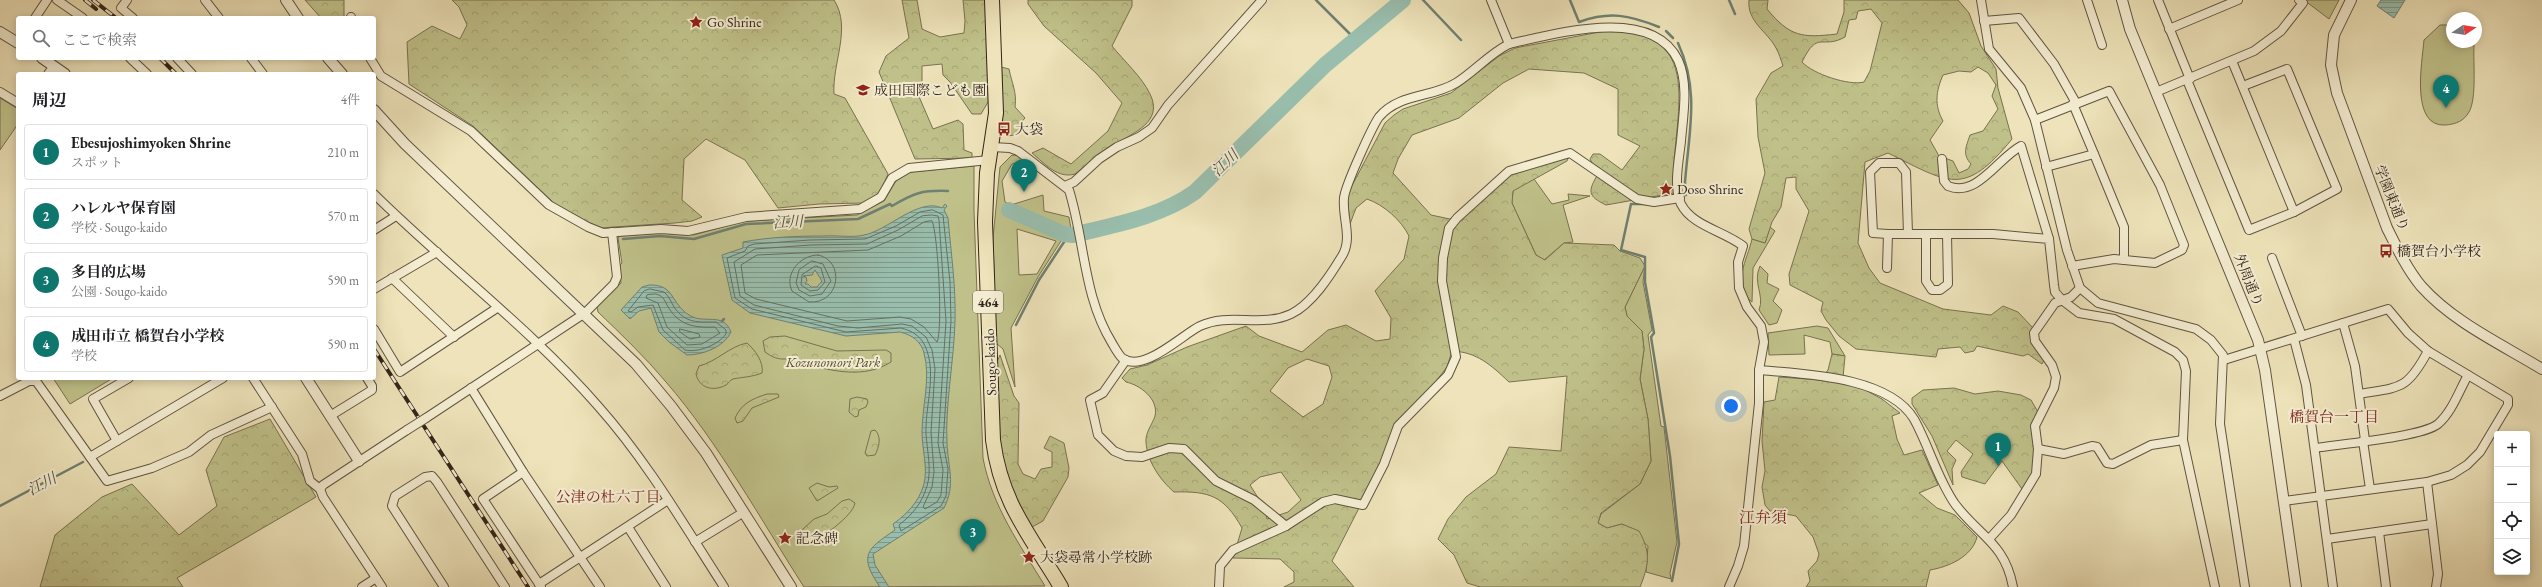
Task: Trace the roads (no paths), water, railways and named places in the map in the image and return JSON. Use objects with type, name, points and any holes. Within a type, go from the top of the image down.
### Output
[{"type":"highway","name":"Sougo-kaido","points":[[992,0],[996,113],[990,153],[985,222],[993,440],[997,470],[1015,514],[1057,586]]},
{"type":"street","points":[[37,16],[47,0]]},
{"type":"street","points":[[57,0],[80,16]]},
{"type":"street","points":[[127,0],[121,8],[131,16]]},
{"type":"street","points":[[205,0],[217,16]]},
{"type":"street","points":[[286,0],[297,16]]},
{"type":"street","points":[[1065,186],[1074,182],[1117,147],[1139,137],[1152,128],[1168,105],[1262,0]]},
{"type":"street","points":[[1491,0],[1509,44]]},
{"type":"street","points":[[1981,0],[1989,49],[2021,88],[2035,120],[2072,266],[2080,288],[2098,303],[2184,325],[2204,333],[2217,345],[2224,360],[2219,397],[2220,424],[2245,587]]},
{"type":"street","points":[[2087,0],[2102,45]]},
{"type":"street","name":"外周通り","points":[[2122,0],[2130,29],[2248,314],[2260,351],[2296,587]]},
{"type":"street","points":[[2158,0],[2249,230],[2294,212],[2337,189],[2287,69],[2243,86]]},
{"type":"street","points":[[2169,29],[2222,3],[2238,0]]},
{"type":"street","points":[[2156,92],[2232,62],[2272,40],[2303,3],[2298,0]]},
{"type":"street","name":"学園東通り","points":[[2351,0],[2339,20],[2334,34],[2331,65],[2337,93],[2385,222],[2397,248],[2413,275],[2441,305],[2460,319],[2542,368]]},
{"type":"street","points":[[1984,21],[2019,18],[2054,64],[2074,104],[2124,227],[2124,260]]},
{"type":"street","points":[[371,60],[381,76],[471,131],[549,205],[595,230],[612,232],[661,229],[688,230],[746,217],[860,209],[882,197],[892,178],[909,168],[990,153],[1018,151],[1069,190],[1073,201],[1092,301],[1102,327],[1117,352],[1126,360],[1147,359],[1200,326],[1213,321],[1225,319],[1269,321],[1291,314],[1305,304],[1342,256],[1346,245],[1345,194],[1378,118],[1392,105],[1456,83],[1498,49],[1509,44],[1607,27],[1639,30],[1660,39],[1678,61],[1684,88],[1677,186],[1680,198],[1694,219],[1730,236],[1743,246],[1738,262],[1737,278],[1742,297],[1761,326],[1764,334],[1759,370],[1760,403],[1744,546],[1738,566],[1728,587]]},
{"type":"street","points":[[0,32],[16,42]]},
{"type":"street","points":[[44,60],[51,70]]},
{"type":"street","points":[[132,60],[146,72]]},
{"type":"street","points":[[178,60],[190,72]]},
{"type":"street","points":[[252,60],[262,72]]},
{"type":"street","points":[[330,60],[340,72]]},
{"type":"street","points":[[2232,62],[2294,212]]},
{"type":"street","points":[[2035,120],[2109,91],[2112,94],[2160,185],[2184,245],[2182,250],[2155,263],[2106,259],[2072,266]]},
{"type":"street","points":[[0,92],[16,102]]},
{"type":"street","points":[[376,112],[405,144],[585,313],[636,364],[671,406],[744,512],[792,587]]},
{"type":"street","points":[[1942,159],[1944,181],[1948,186],[1958,189],[1975,184],[2021,146],[2049,239],[2055,292],[2062,300],[2079,313],[2114,319],[2180,356],[2186,371],[2183,440],[2215,587]]},
{"type":"street","points":[[1219,587],[1218,571],[1226,555],[1248,542],[1286,526],[1323,502],[1335,499],[1363,505],[1384,464],[1398,426],[1452,371],[1456,357],[1442,281],[1446,238],[1457,218],[1501,178],[1518,167],[1570,154],[1637,199],[1654,202],[1680,198]]},
{"type":"street","points":[[2046,167],[2094,154]]},
{"type":"street","points":[[1908,234],[1906,172],[1899,163],[1879,163],[1870,172],[1873,233],[1888,234],[1908,234],[1926,234],[1947,234],[1994,234],[2049,239]]},
{"type":"street","points":[[376,196],[538,346],[598,405],[639,457],[724,587]]},
{"type":"street","points":[[376,229],[396,216]]},
{"type":"street","points":[[320,489],[323,484],[538,346],[585,313],[617,281],[612,232]]},
{"type":"street","points":[[1887,268],[1888,234]]},
{"type":"street","points":[[1926,234],[1926,281],[1932,290],[1940,290],[1948,284],[1947,234]]},
{"type":"street","points":[[376,288],[437,252]]},
{"type":"street","points":[[2272,258],[2302,336]]},
{"type":"street","points":[[392,278],[454,337]]},
{"type":"street","points":[[1990,538],[2011,514],[2028,490],[2036,474],[2038,449],[2035,426],[2054,388],[2056,377],[2052,365],[2035,341],[2034,333],[2055,303],[2071,297],[2080,288]]},
{"type":"street","points":[[376,332],[400,372],[497,308]]},
{"type":"street","points":[[2224,360],[2260,351],[2388,309],[2408,333],[2428,351],[2508,399],[2508,405],[2473,459],[2451,475],[2427,482],[2284,501]]},
{"type":"street","points":[[2343,323],[2355,366],[2370,489]]},
{"type":"street","points":[[2294,339],[2304,372],[2334,587]]},
{"type":"street","points":[[2359,394],[2401,387],[2418,370],[2428,351]]},
{"type":"street","points":[[1126,360],[1103,393],[1090,400],[1098,435],[1105,444],[1114,451],[1126,456],[1142,457],[1177,447],[1184,449],[1216,481],[1254,500],[1286,526]]},
{"type":"street","points":[[1759,370],[1826,376],[1872,389],[1897,402],[1913,419],[1954,502],[1965,516],[1990,538],[2006,564],[2012,587]]},
{"type":"street","points":[[2315,448],[2416,434],[2432,429],[2448,412],[2468,375]]},
{"type":"street","points":[[117,441],[93,399],[126,380]]},
{"type":"street","points":[[90,457],[220,380]]},
{"type":"street","points":[[254,380],[302,454],[310,481],[320,489],[323,497],[382,587]]},
{"type":"street","points":[[307,380],[359,461]]},
{"type":"street","points":[[330,416],[372,390],[372,386],[368,380]]},
{"type":"street","points":[[0,396],[29,381],[36,381],[104,478],[111,480],[152,468],[189,452],[211,435],[272,408]]},
{"type":"street","points":[[471,388],[523,472],[600,587]]},
{"type":"street","points":[[2038,449],[2064,454],[2092,446],[2097,447],[2107,462],[2113,464],[2151,445],[2183,440]]},
{"type":"street","points":[[523,472],[483,499],[540,586],[668,500]]},
{"type":"street","points":[[444,587],[392,506],[395,496],[426,477],[432,476],[505,587]]},
{"type":"street","points":[[2427,482],[2438,574],[2436,587]]},
{"type":"street","points":[[695,542],[744,512]]},
{"type":"street","points":[[2327,539],[2432,524]]},
{"type":"street","points":[[628,527],[666,587]]},
{"type":"street","points":[[2379,532],[2386,587]]},
{"type":"street","points":[[362,587],[376,578]]},
{"type":"water","points":[[2381,0],[2405,0],[2394,18],[2377,6]]},
{"type":"water","points":[[945,204],[947,206],[944,210],[948,218],[955,308],[947,428],[950,491],[944,508],[873,554],[875,565],[889,587],[880,587],[869,567],[869,554],[878,542],[895,530],[893,524],[916,502],[924,484],[925,465],[922,422],[927,372],[923,349],[915,339],[900,332],[846,336],[750,313],[732,300],[722,255],[743,248],[743,242],[753,240],[864,235],[883,228],[903,216],[923,207],[933,206],[942,208]],"holes":[[[815,270],[822,281],[817,287],[811,287],[808,284],[805,284],[807,281],[806,277],[803,276],[812,275]]]},
{"type":"water","points":[[649,285],[664,288],[672,295],[683,310],[695,318],[713,319],[723,322],[728,326],[731,332],[728,337],[718,346],[706,352],[687,355],[669,342],[659,332],[651,308],[639,311],[630,319],[621,310],[642,287]]},
{"type":"waterway","points":[[1316,0],[1350,34]]},
{"type":"waterway","name":"江川","points":[[1009,210],[1064,234],[1073,235],[1120,224],[1152,214],[1181,201],[1195,192],[1325,65],[1403,0]]},
{"type":"waterway","points":[[1423,0],[1461,40]]},
{"type":"waterway","points":[[1570,0],[1579,22],[1600,16],[1619,16],[1629,17],[1659,27]]},
{"type":"waterway","points":[[1729,0],[1735,14]]},
{"type":"waterway","points":[[1666,31],[1673,38]]},
{"type":"waterway","points":[[1678,43],[1685,61],[1691,95],[1690,128],[1685,182],[1686,195],[1684,195]]},
{"type":"waterway","name":"江川","points":[[623,239],[660,236],[694,239],[746,224],[858,219],[890,204],[892,206],[918,193],[948,191]]},
{"type":"waterway","points":[[1648,204],[1631,204],[1621,250],[1645,257],[1645,282],[1654,333],[1651,337],[1670,456],[1679,544],[1672,581]]},
{"type":"waterway","points":[[1016,325],[1039,280],[1064,242]]},
{"type":"waterway","name":"江川","points":[[0,506],[83,462]]},
{"type":"railway","points":[[85,0],[96,9]]},
{"type":"railway","points":[[93,0],[113,16]]},
{"type":"railway","points":[[162,60],[174,72]]},
{"type":"railway","points":[[376,352],[528,587]]},
{"type":"place","name":"Go Shrine","points":[[696,22]]},
{"type":"place","name":"成田国際こども園","points":[[863,90]]},
{"type":"place","name":"成田市立 橋賀台小学校","points":[[2446,108]]},
{"type":"place","name":"大袋","points":[[1004,129]]},
{"type":"place","name":"Doso Shrine","points":[[1666,189]]},
{"type":"place","name":"ハレルヤ保育園","points":[[1024,192]]},
{"type":"place","name":"橋賀台小学校","points":[[2386,251]]},
{"type":"place","name":"Ebesujoshimyoken Shrine","points":[[1998,466]]},
{"type":"place","name":"記念碑","points":[[785,538]]},
{"type":"place","name":"多目的広場","points":[[973,552]]},
{"type":"place","name":"大袋尋常小学校跡","points":[[1029,557]]},
{"type":"district","name":"橋賀台一丁目","points":[[2334,417]]},
{"type":"district","name":"公津の杜六丁目","points":[[608,497]]},
{"type":"district","name":"江弁須","points":[[1763,517]]},
{"type":"park label","name":"Kozunomori Park","points":[[833,362]]}]
